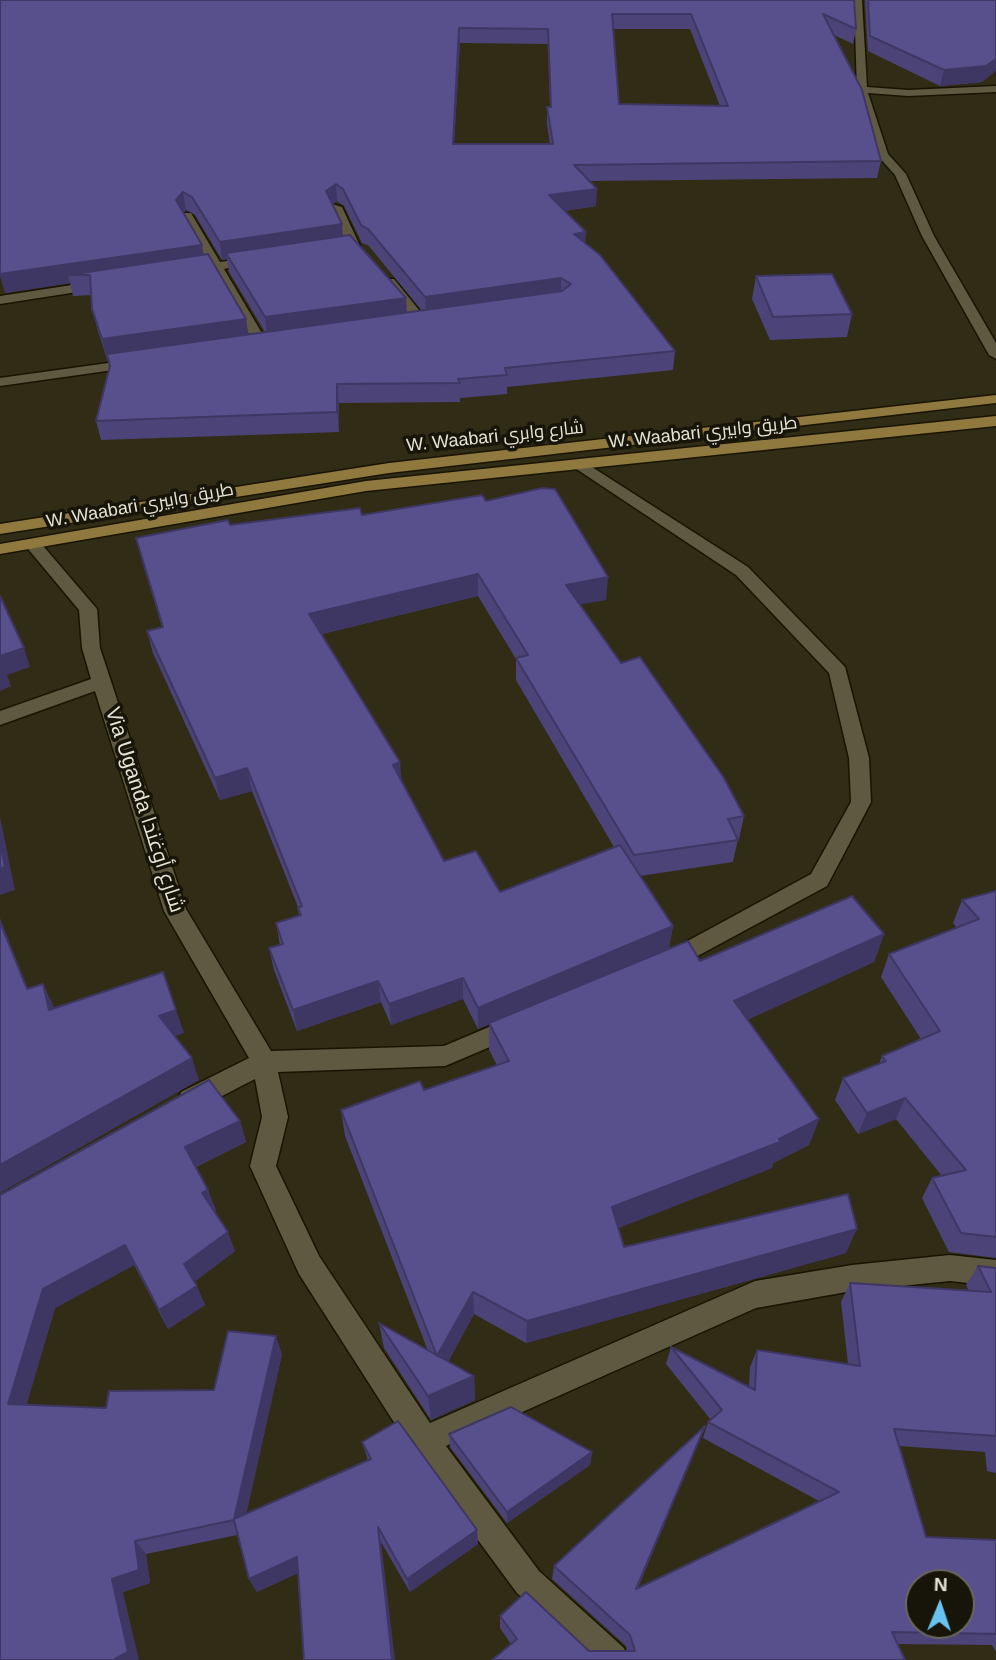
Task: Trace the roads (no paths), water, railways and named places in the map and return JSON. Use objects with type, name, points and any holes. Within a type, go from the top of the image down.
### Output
[{"type":"main road","name":"W. Waabari شارع وابري","points":[[0,529],[389,468],[996,400]]},
{"type":"main road","name":"W. Waabari طريق وابيري","points":[[0,549],[366,486],[581,466],[996,421]]},
{"type":"street","points":[[858,0],[862,90],[883,155],[900,174],[928,236],[996,355]]},
{"type":"street","points":[[862,90],[908,93],[996,89]]},
{"type":"street","points":[[336,207],[355,248]]},
{"type":"street","points":[[187,216],[262,345]]},
{"type":"street","points":[[340,247],[363,251],[421,323]]},
{"type":"street","points":[[176,273],[272,258]]},
{"type":"street","points":[[0,300],[109,283]]},
{"type":"street","points":[[0,382],[152,361]]},
{"type":"street","points":[[581,466],[742,572],[838,671],[859,758],[861,802],[819,880],[644,973]]},
{"type":"street","name":"Via Uganda شارع أوغندا","points":[[32,544],[88,609],[91,648],[175,911],[264,1062],[275,1117],[263,1166],[309,1265],[424,1441],[528,1582],[612,1660]]},
{"type":"street","points":[[0,718],[101,682]]},
{"type":"street","points":[[173,1110],[264,1062],[445,1056],[532,1020]]},
{"type":"street","points":[[424,1441],[755,1294],[852,1278],[950,1268],[996,1273]]}]
